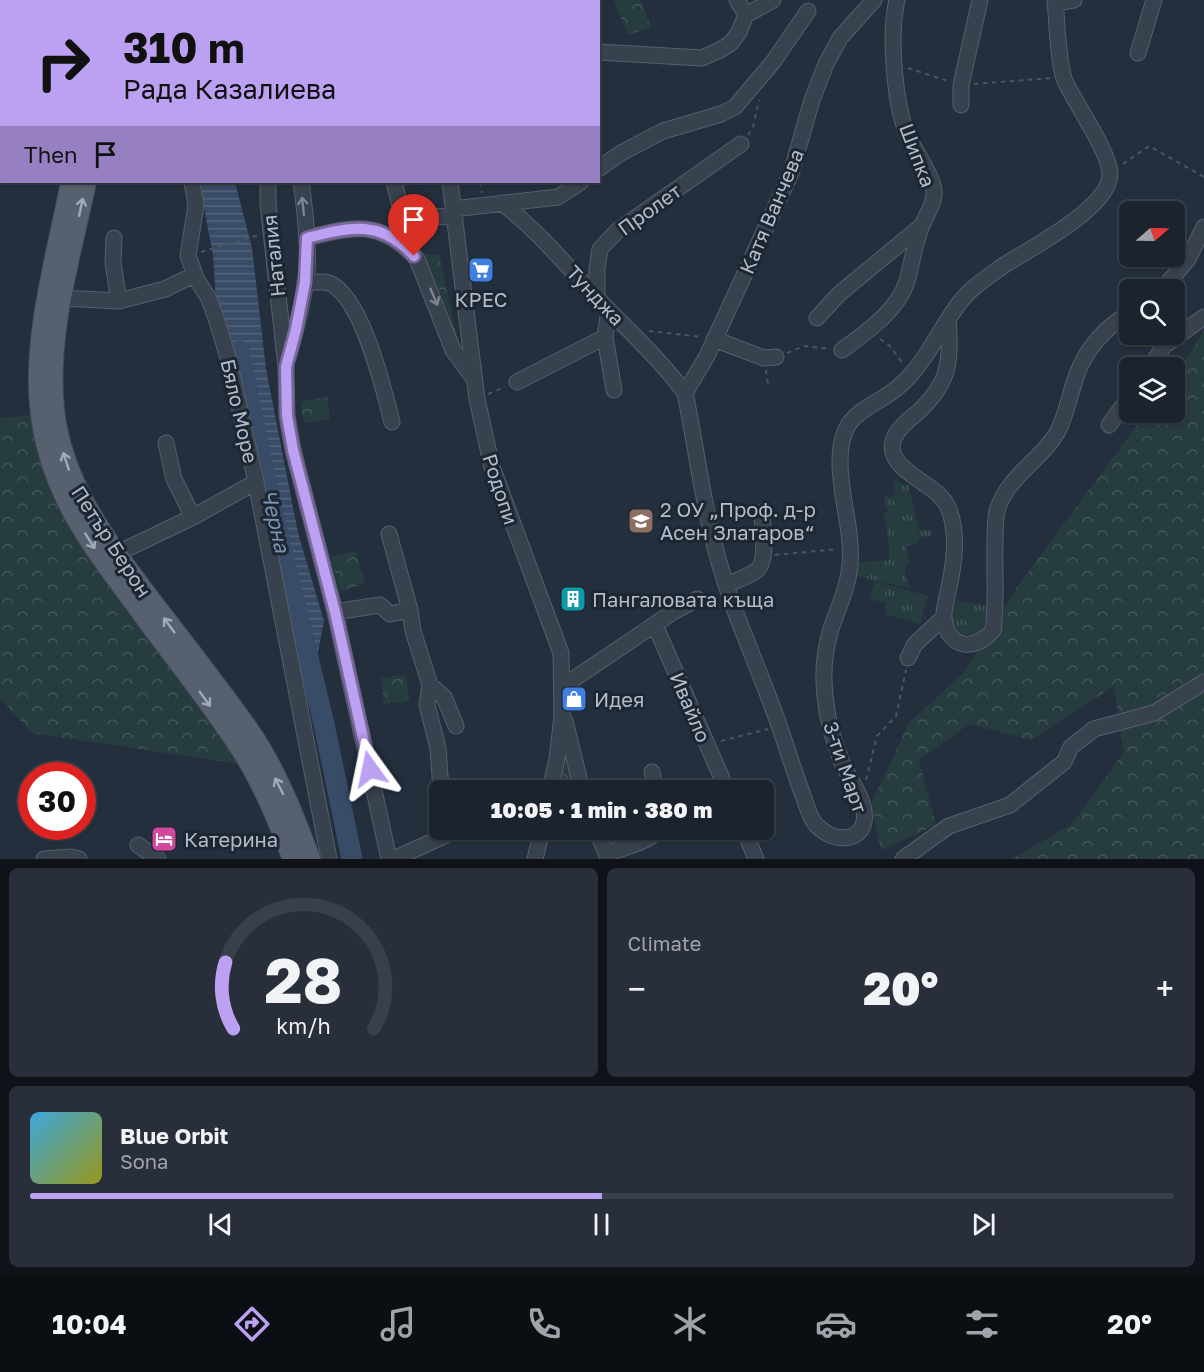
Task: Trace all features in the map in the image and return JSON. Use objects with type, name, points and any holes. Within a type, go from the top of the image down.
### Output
[{"type":"main road","name":"Петър Берон","points":[[71,183],[45,317],[39,367],[40,404],[45,443],[58,485],[80,527],[237,743],[310,859]]},
{"type":"main road","name":"Петър Берон","points":[[87,183],[62,298],[54,352],[54,410],[61,446],[73,482],[84,505],[116,554],[250,732],[288,823],[293,859]]},
{"type":"street","points":[[737,0],[747,15]]},
{"type":"street","points":[[600,52],[702,58],[731,43],[747,15],[773,0]]},
{"type":"street","name":"Катя Ванчева","points":[[685,393],[707,356],[791,173],[812,100],[826,64],[840,38],[874,0]]},
{"type":"street","name":"Шипка","points":[[842,350],[868,331],[892,308],[906,284],[921,225],[931,207],[934,186],[907,134],[894,78],[897,0]]},
{"type":"street","points":[[962,105],[961,85],[980,0]]},
{"type":"street","points":[[1074,0],[1055,1],[1063,77],[1102,148],[1110,172]]},
{"type":"street","points":[[1138,53],[1154,0]]},
{"type":"street","points":[[600,168],[621,153],[663,131],[721,114],[735,107],[773,62],[808,11]]},
{"type":"street","name":"Пролет","points":[[597,298],[600,249],[617,231],[741,144]]},
{"type":"street","name":"3-ти Март","points":[[685,393],[712,538],[726,585],[808,809],[816,825],[826,833],[838,838],[856,835],[863,826],[865,816],[861,801],[842,764],[836,745],[827,711],[824,682],[824,655],[849,573],[850,548],[840,474],[843,435],[856,415],[898,387],[911,374],[962,300],[980,282],[1082,215],[1102,194],[1110,172]]},
{"type":"street","name":"Бяло Море","points":[[192,183],[196,205],[188,256],[195,275],[208,297],[229,361],[256,482],[329,859]]},
{"type":"street","name":"Наталия","points":[[268,183],[268,204],[286,367],[287,416],[293,450],[335,612],[389,859]]},
{"type":"street","name":"Наталия","points":[[286,367],[305,282],[307,238],[301,183]]},
{"type":"street","points":[[394,183],[400,206],[419,216],[558,197],[579,183]]},
{"type":"street","name":"Родопи","points":[[450,183],[477,399],[492,467],[561,653],[562,716],[557,759],[552,780]]},
{"type":"street","name":"Тунджа","points":[[502,203],[542,237],[670,373],[685,393]]},
{"type":"street","points":[[817,318],[839,294],[921,225]]},
{"type":"street","points":[[307,238],[355,227],[389,234],[410,250],[417,259],[453,350],[476,382]]},
{"type":"street","points":[[1171,279],[1188,259],[1204,228]]},
{"type":"street","points":[[114,238],[113,263],[118,301]]},
{"type":"street","points":[[62,298],[118,301],[165,289],[195,275]]},
{"type":"street","points":[[305,282],[328,283],[343,293],[363,328],[378,367],[392,422]]},
{"type":"street","points":[[609,310],[605,337],[614,390]]},
{"type":"street","points":[[1185,328],[1204,317]]},
{"type":"street","points":[[948,320],[949,366],[940,386],[928,403],[898,431],[892,443],[895,458],[905,470],[941,495],[948,506],[955,536],[944,617],[950,635],[959,643],[970,646],[980,642],[993,630],[997,511],[1004,495],[1016,478],[1051,441],[1058,430],[1078,371],[1089,351],[1119,319]]},
{"type":"street","points":[[517,382],[605,337]]},
{"type":"street","points":[[714,339],[764,358],[776,357]]},
{"type":"street","points":[[1109,425],[1119,411]]},
{"type":"street","points":[[166,443],[174,479],[193,517]]},
{"type":"street","points":[[116,554],[193,517],[256,482]]},
{"type":"street","points":[[726,585],[758,570],[765,556],[762,512]]},
{"type":"street","points":[[389,534],[410,610],[412,631],[430,685],[427,705],[438,748],[440,780]]},
{"type":"street","points":[[562,687],[697,599]]},
{"type":"street","points":[[335,612],[380,605],[390,614],[410,610]]},
{"type":"street","points":[[908,658],[915,644],[944,617]]},
{"type":"street","name":"Ивайло","points":[[655,625],[723,780]]},
{"type":"street","points":[[903,859],[949,826],[1010,805],[1064,762],[1071,747],[1094,729],[1154,712],[1204,682]]},
{"type":"street","points":[[430,685],[444,698],[456,726]]},
{"type":"street","points":[[562,716],[580,780]]},
{"type":"street","points":[[652,772],[654,780]]},
{"type":"street","points":[[394,859],[429,840]]},
{"type":"street","points":[[536,859],[540,840]]},
{"type":"street","points":[[600,840],[607,856],[642,840]]},
{"type":"street","points":[[748,840],[756,859]]},
{"type":"street","points":[[138,845],[158,859]]},
{"type":"street","points":[[44,859],[71,857],[80,859]]},
{"type":"path","points":[[893,63],[961,85],[1063,77]]},
{"type":"path","points":[[741,144],[753,127],[761,92]]},
{"type":"path","points":[[1110,172],[1149,146],[1204,177]]},
{"type":"path","points":[[198,253],[265,234]]},
{"type":"path","points":[[662,331],[714,339]]},
{"type":"path","points":[[868,331],[889,345],[911,374]]},
{"type":"path","points":[[776,357],[804,346],[842,350]]},
{"type":"path","points":[[477,399],[517,382]]},
{"type":"path","points":[[765,556],[850,548]]},
{"type":"path","points":[[861,801],[877,736],[896,716],[908,658]]},
{"type":"path","points":[[707,745],[779,726]]},
{"type":"path","points":[[244,833],[245,847]]},
{"type":"green space","points":[[614,0],[640,0],[651,27],[628,35]]},
{"type":"green space","points":[[439,254],[460,352],[448,311],[425,255]]},
{"type":"green space","points":[[1204,331],[1204,859],[1012,859],[1072,824],[1124,752],[1114,686],[1032,740],[969,724],[919,760],[936,825],[881,850],[871,804],[909,723],[964,672],[1017,587],[1139,423],[1185,423],[1185,360]]},
{"type":"green space","points":[[327,397],[330,419],[304,423],[300,402]]},
{"type":"green space","points":[[31,415],[36,449],[47,478],[74,527],[240,764],[32,733],[0,698],[0,418]]},
{"type":"green space","points":[[894,480],[909,486],[919,531],[931,530],[933,535],[920,538],[916,544],[906,546],[910,563],[906,565],[905,574],[911,589],[849,574],[858,562],[889,560],[889,545],[883,512],[888,512],[884,496],[895,495]]},
{"type":"green space","points":[[356,551],[365,584],[340,591],[331,557]]},
{"type":"green space","points":[[875,581],[928,596],[920,624],[884,614],[886,603],[870,599]]},
{"type":"green space","points":[[954,600],[988,606],[984,625],[977,634],[967,635],[959,632],[950,617]]},
{"type":"green space","points":[[406,675],[409,701],[384,704],[381,678]]},
{"type":"green space","points":[[565,746],[575,780],[558,780]]},
{"type":"water","points":[[199,183],[235,183],[252,248],[266,369],[298,533],[324,621],[317,658],[297,603],[254,391],[235,367],[217,316],[213,255]]},
{"type":"waterway","name":"Черна","points":[[239,351],[268,493],[324,724],[352,859]]},
{"type":"place","name":"КРЕС","points":[[481,270]]},
{"type":"place","name":"2 ОУ „Проф. д-р Асен Златаров“","points":[[641,521]]},
{"type":"place","name":"Пангаловата къща","points":[[573,599]]},
{"type":"place","name":"Идея","points":[[574,699]]},
{"type":"place","name":"Катерина","points":[[164,839]]},
{"type":"route","points":[[370,769],[335,612],[293,450],[285,397],[286,367],[307,272],[307,238],[355,227],[389,234],[410,250],[414,256]]}]
